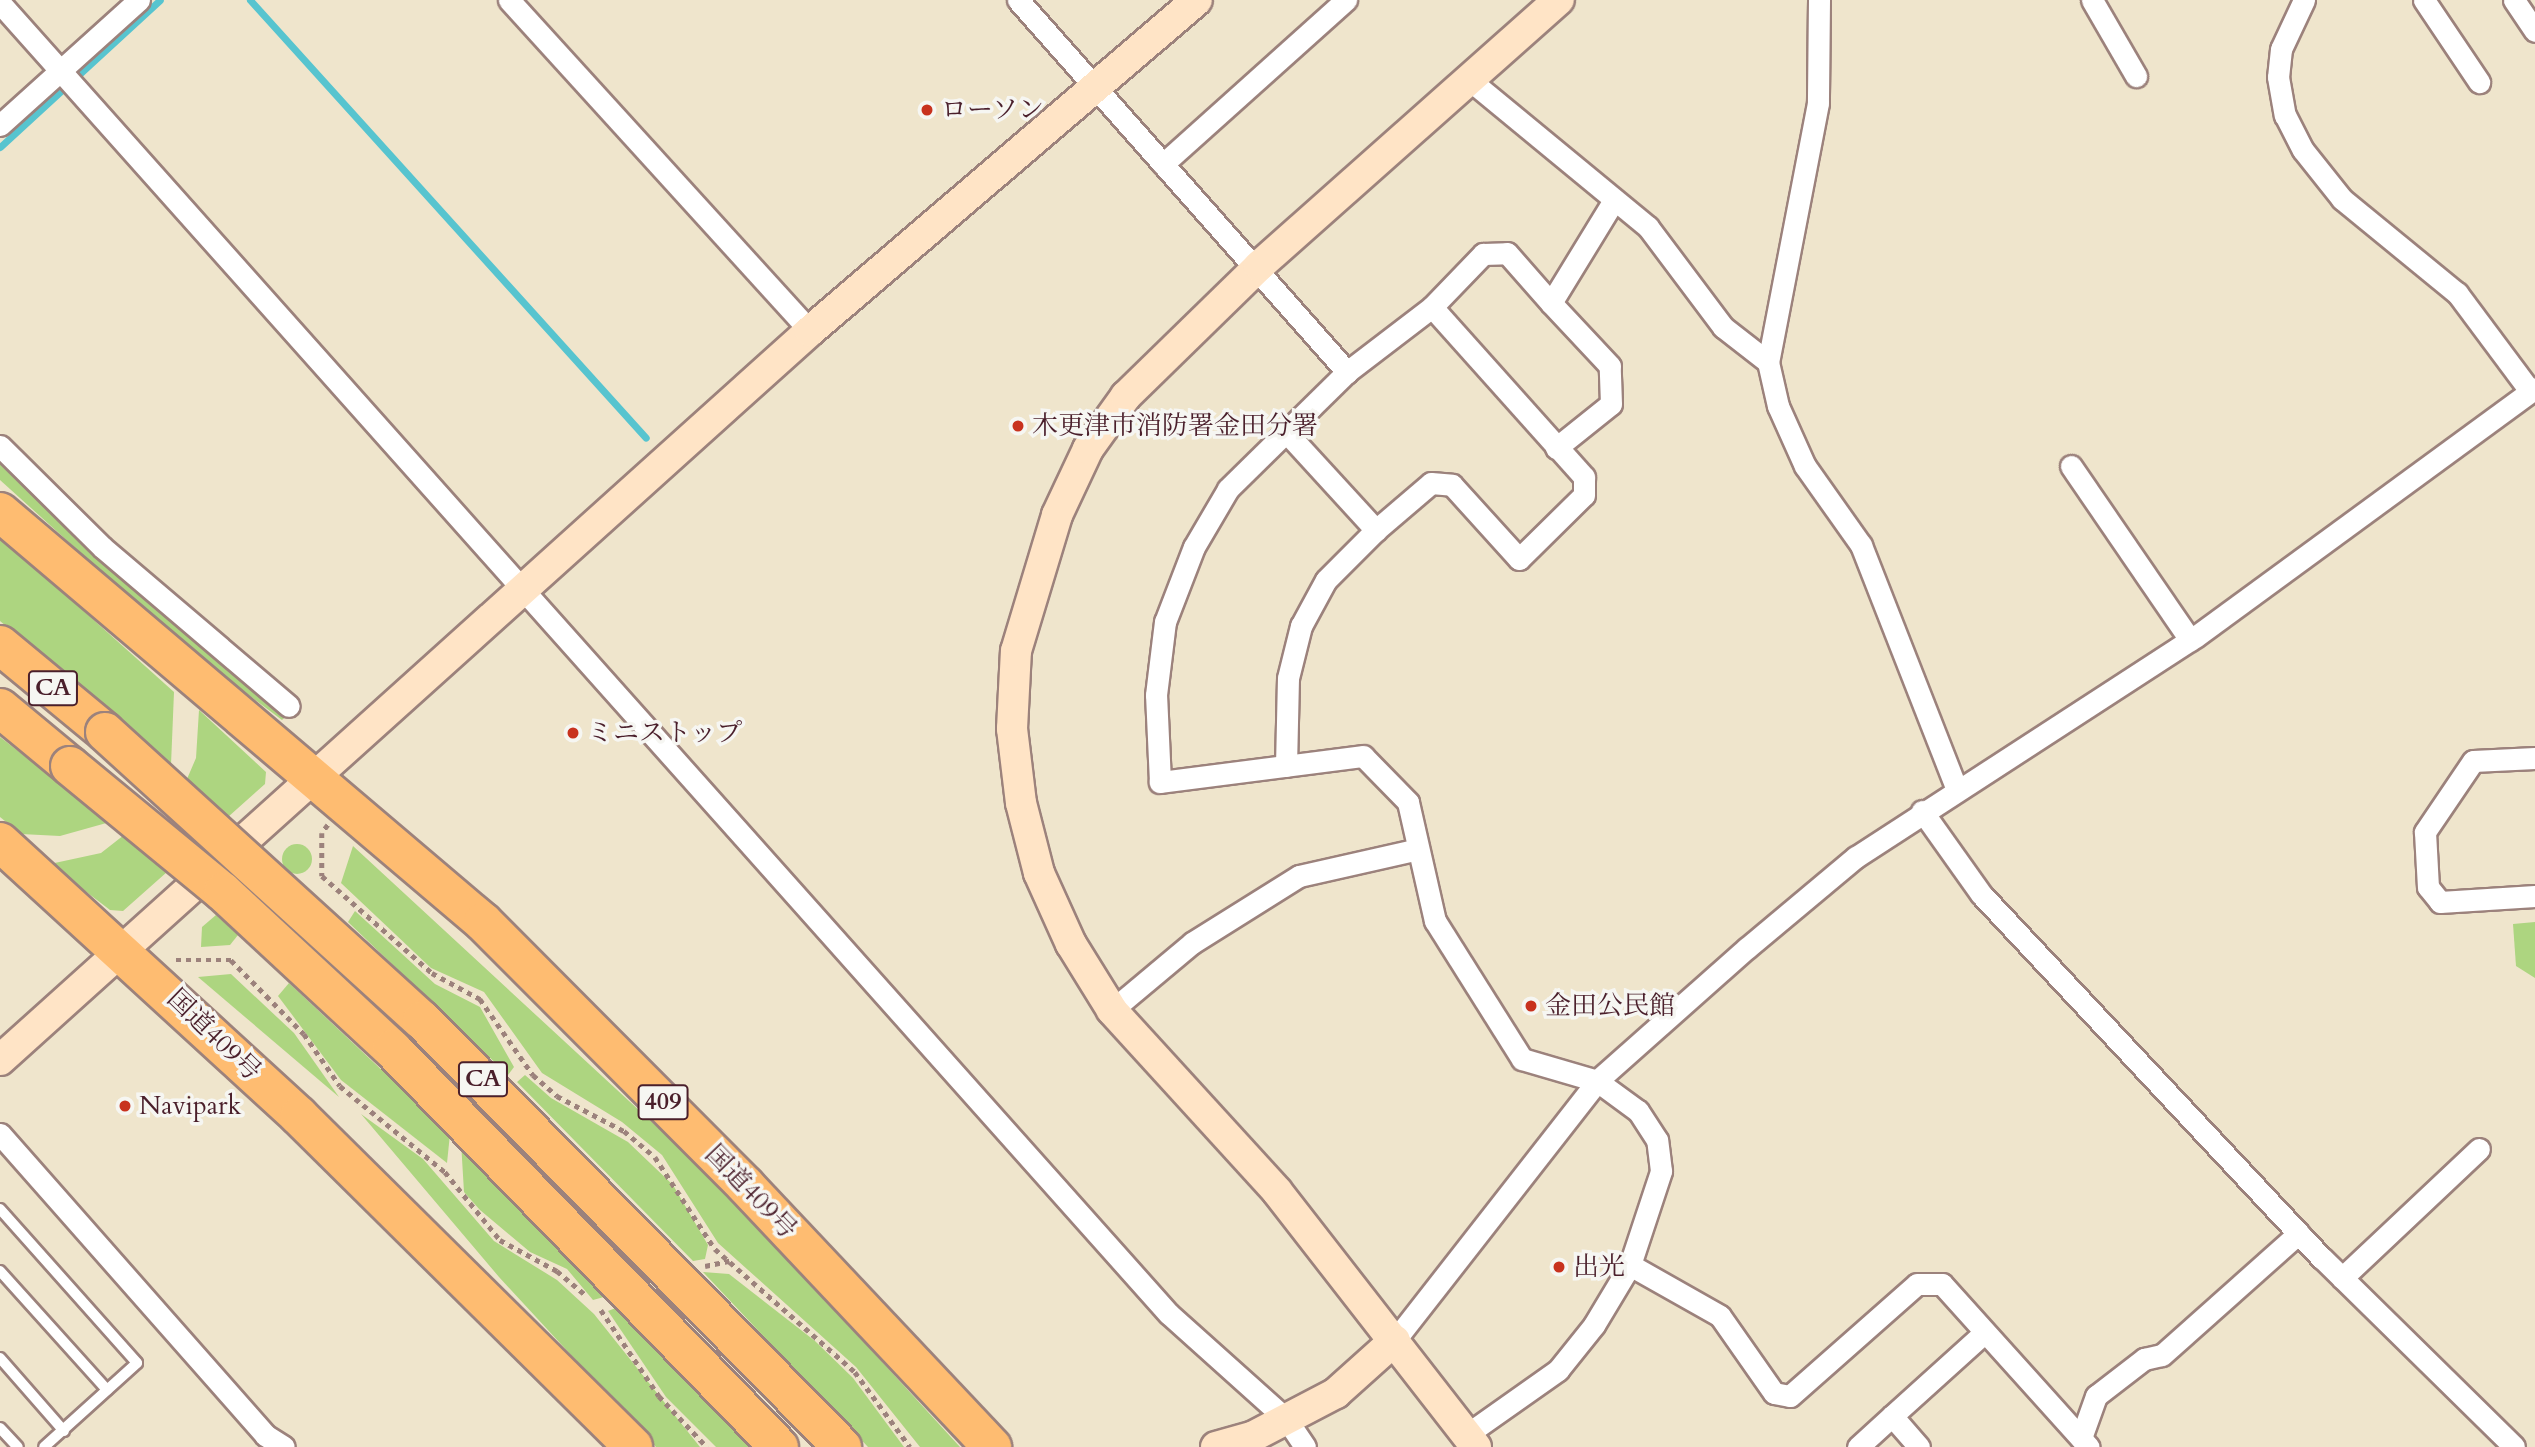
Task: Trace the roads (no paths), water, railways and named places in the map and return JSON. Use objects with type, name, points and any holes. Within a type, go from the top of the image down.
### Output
[{"type":"highway","name":"国道409号","points":[[0,512],[483,922],[747,1186],[992,1447]]},
{"type":"highway","name":"CA","points":[[0,645],[105,732],[422,1020],[842,1447]]},
{"type":"highway","name":"CA","points":[[0,708],[223,892],[392,1049],[779,1447]]},
{"type":"highway","name":"国道409号","points":[[0,842],[123,949],[633,1447]]},
{"type":"street","points":[[0,125],[63,73],[139,0]]},
{"type":"street","points":[[509,0],[810,331]]},
{"type":"street","points":[[1018,0],[1163,164],[1258,266],[1347,372]]},
{"type":"street","points":[[0,1060],[315,778],[521,588],[810,331],[1197,0]]},
{"type":"street","points":[[1163,164],[1346,0]]},
{"type":"street","points":[[1556,448],[1611,404],[1609,366],[1507,253],[1483,254],[1432,307],[1347,372],[1228,489],[1194,547],[1165,622],[1156,695],[1160,782],[1363,756],[1408,802],[1414,850],[1435,921],[1522,1059],[1597,1081],[1638,1111],[1657,1140],[1661,1171],[1630,1265],[1558,1370],[1471,1441],[1278,1191],[1112,1010],[1071,944],[1039,873],[1012,729],[1016,651],[1031,586],[1088,449],[1171,346],[1559,0]]},
{"type":"street","points":[[1819,0],[1818,103],[1768,362],[1778,406],[1805,466],[1861,545],[1956,788]]},
{"type":"street","points":[[2092,0],[2136,76]]},
{"type":"street","points":[[1216,1447],[1287,1420],[1336,1393],[1395,1340],[1597,1081],[1787,915],[1922,811],[2190,640],[2533,389],[2457,293],[2342,199],[2303,150],[2285,115],[2278,76],[2281,49],[2304,0]]},
{"type":"street","points":[[2424,0],[2479,82]]},
{"type":"street","points":[[2514,0],[2535,31]]},
{"type":"street","points":[[0,3],[1169,1314],[1287,1420],[1305,1447]]},
{"type":"street","points":[[1471,81],[1648,227],[1723,327],[1768,362]]},
{"type":"street","points":[[1551,303],[1614,200]]},
{"type":"street","points":[[1286,766],[1289,678],[1301,626],[1326,580],[1376,530],[1432,483],[1452,485],[1519,559],[1584,495],[1584,477],[1432,307]]},
{"type":"street","points":[[1287,433],[1376,530]]},
{"type":"street","points":[[0,446],[102,547],[289,706]]},
{"type":"street","points":[[2071,466],[2190,640]]},
{"type":"street","points":[[2535,758],[2473,761],[2426,832],[2428,887],[2440,902],[2535,895]]},
{"type":"street","points":[[1922,811],[1981,894],[2342,1278],[2514,1447]]},
{"type":"street","points":[[1112,1010],[1192,943],[1298,876],[1414,850]]},
{"type":"street","points":[[0,1134],[265,1435],[284,1447]]},
{"type":"street","points":[[2342,1278],[2479,1149]]},
{"type":"street","points":[[2085,1443],[2096,1396],[2144,1359],[2162,1355],[2299,1233]]},
{"type":"street","points":[[1630,1265],[1720,1316],[1774,1393],[1790,1396],[1917,1284],[1942,1284],[2085,1443]]},
{"type":"street","points":[[1857,1447],[1985,1332]]},
{"type":"street","points":[[1892,1416],[1919,1447]]},
{"type":"lane","points":[[0,1209],[137,1363],[44,1447]]},
{"type":"lane","points":[[0,1271],[107,1390]]},
{"type":"lane","points":[[0,1358],[64,1431]]},
{"type":"lane","points":[[0,1428],[18,1447]]},
{"type":"waterway","points":[[0,147],[160,0]]},
{"type":"waterway","points":[[250,0],[646,438]]},
{"type":"place","name":"ローソン","points":[[927,110]]},
{"type":"place","name":"木更津市消防署金田分署","points":[[1018,426]]},
{"type":"place","name":"ミニストップ","points":[[573,733]]},
{"type":"place","name":"金田公民館","points":[[1531,1006]]},
{"type":"place","name":"Navipark","points":[[125,1106]]},
{"type":"place","name":"出光","points":[[1559,1267]]}]
